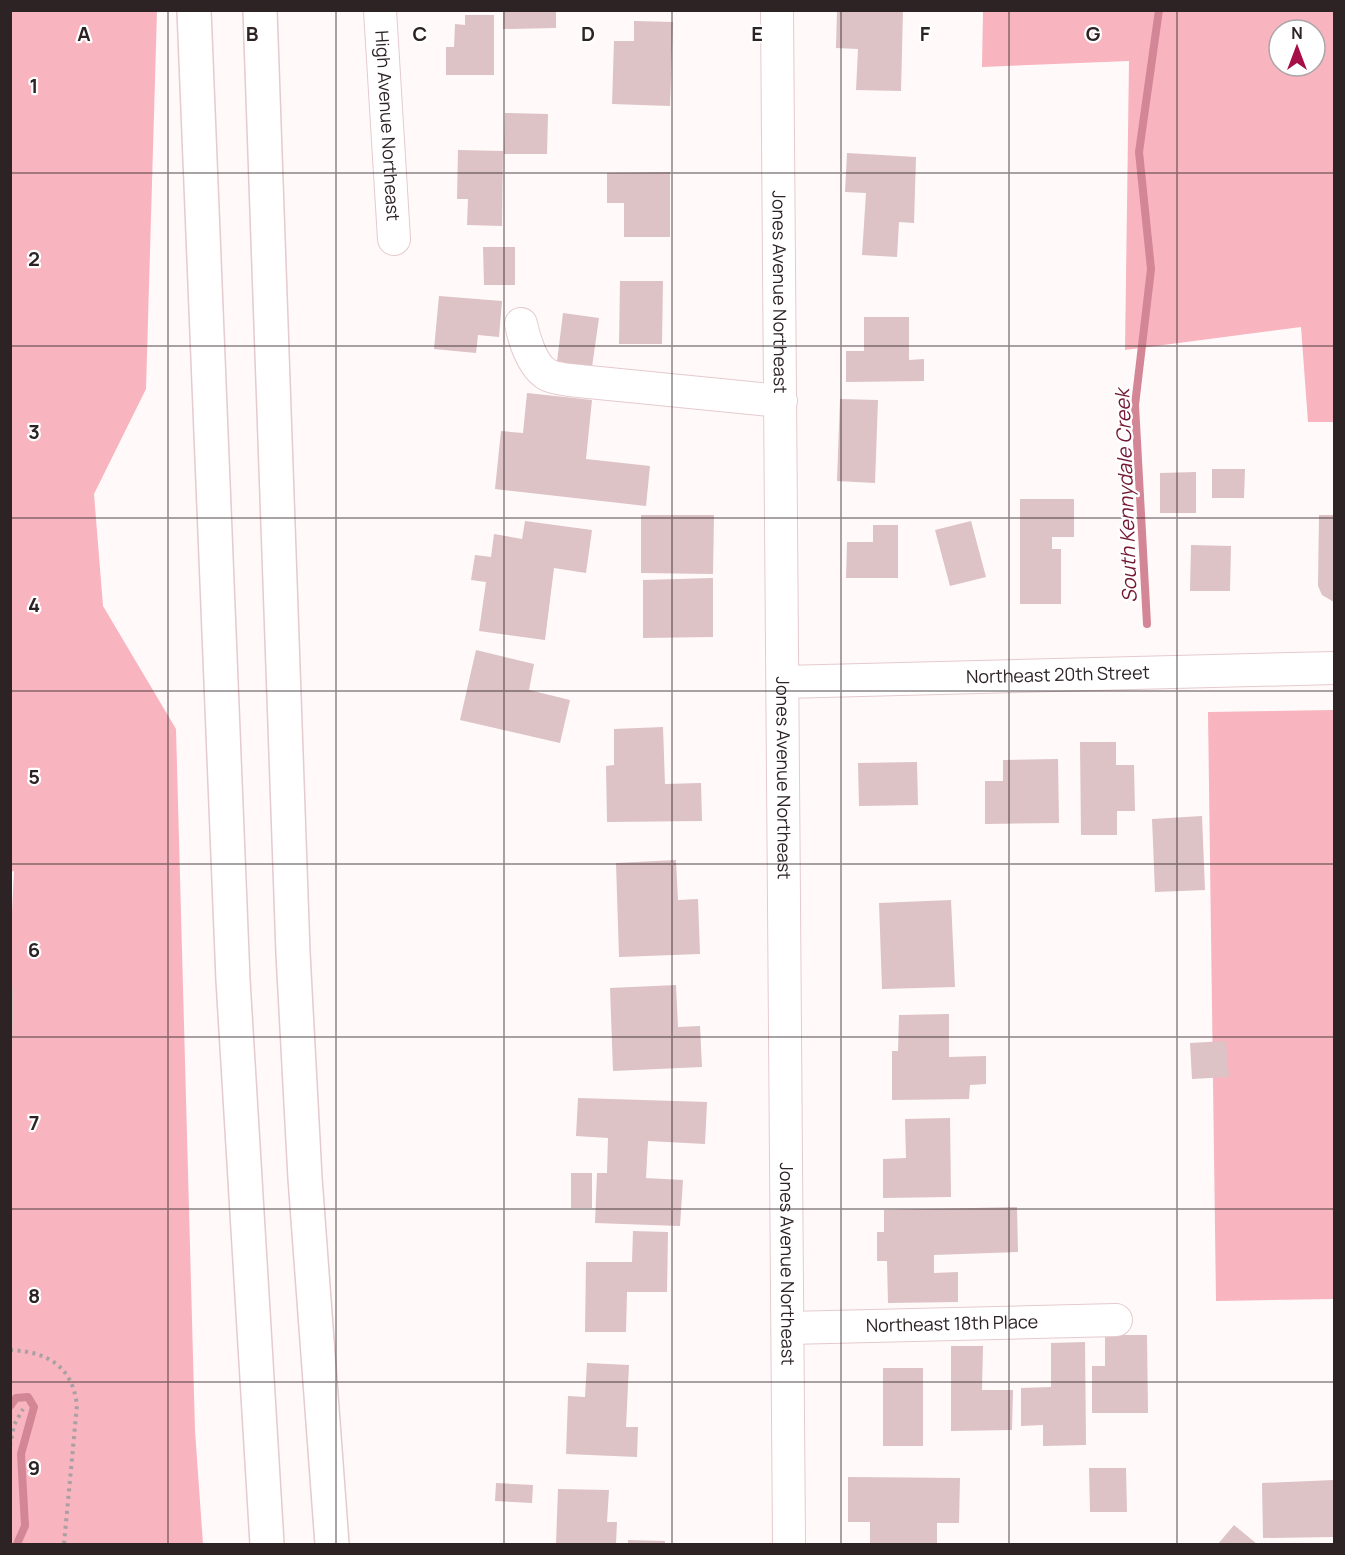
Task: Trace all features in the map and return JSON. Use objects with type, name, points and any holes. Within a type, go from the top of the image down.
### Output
[{"type":"highway","points":[[194,10],[233,980],[267,1545]]},
{"type":"highway","points":[[260,10],[293,953],[305,1178],[332,1543]]},
{"type":"street","name":"High Avenue Northeast","points":[[380,10],[394,239]]},
{"type":"street","name":"Jones Avenue Northeast","points":[[777,10],[789,1545]]},
{"type":"street","points":[[521,324],[525,343],[546,375],[611,385],[781,401]]},
{"type":"street","name":"Northeast 20th Street","points":[[784,682],[1335,668]]},
{"type":"street","name":"Northeast 18th Place","points":[[788,1328],[1116,1320]]},
{"type":"path","points":[[10,1350],[41,1355],[68,1374],[75,1389],[77,1405],[64,1545]]},
{"type":"path","points":[[10,1446],[14,1425],[23,1409]]},
{"type":"shaded area","points":[[11,11],[157,11],[146,389],[94,494],[103,606],[176,729],[195,1431],[203,1544],[11,1544],[10,952],[14,871],[11,872]]},
{"type":"shaded area","points":[[983,11],[1334,11],[1334,422],[1308,422],[1301,327],[1125,350],[1129,61],[982,67]]},
{"type":"shaded area","points":[[1334,710],[1334,1299],[1216,1301],[1208,712]]},
{"type":"building","points":[[503,10],[556,10],[556,28],[503,29]]},
{"type":"building","points":[[837,10],[903,10],[901,91],[856,90],[858,49],[836,48]]},
{"type":"building","points":[[465,15],[494,15],[494,75],[446,75],[446,47],[454,47],[455,24],[465,25]]},
{"type":"building","points":[[634,21],[673,22],[670,106],[612,104],[614,41],[634,41]]},
{"type":"building","points":[[505,113],[548,114],[547,154],[504,154]]},
{"type":"building","points":[[458,150],[503,151],[502,226],[467,225],[468,199],[457,199]]},
{"type":"building","points":[[847,153],[916,157],[914,223],[899,222],[897,257],[862,255],[866,193],[845,192]]},
{"type":"building","points":[[670,172],[670,237],[624,237],[624,203],[607,203],[607,173]]},
{"type":"building","points":[[483,247],[515,247],[515,285],[484,285]]},
{"type":"building","points":[[620,281],[663,281],[662,344],[619,344]]},
{"type":"building","points":[[439,296],[502,301],[499,337],[478,335],[476,353],[434,349]]},
{"type":"building","points":[[563,313],[599,318],[592,367],[557,362]]},
{"type":"building","points":[[864,317],[909,317],[909,360],[924,359],[924,381],[846,382],[846,351],[864,351]]},
{"type":"building","points":[[527,393],[592,400],[586,459],[650,466],[646,506],[495,489],[501,431],[523,433]]},
{"type":"building","points":[[840,399],[878,400],[875,483],[837,481]]},
{"type":"building","points":[[1212,469],[1245,469],[1244,498],[1212,498]]},
{"type":"building","points":[[1196,472],[1196,513],[1160,513],[1160,473]]},
{"type":"building","points":[[1020,499],[1074,499],[1074,537],[1052,537],[1052,549],[1061,549],[1061,604],[1020,604]]},
{"type":"building","points":[[641,515],[714,515],[713,574],[641,573]]},
{"type":"building","points":[[1319,515],[1334,515],[1334,602],[1322,595],[1318,586]]},
{"type":"building","points":[[525,521],[592,530],[586,573],[554,568],[545,640],[479,631],[486,582],[471,580],[475,555],[491,557],[494,534],[522,539]]},
{"type":"building","points":[[971,521],[986,577],[950,586],[935,530]]},
{"type":"building","points":[[873,525],[898,525],[898,578],[846,578],[847,542],[873,542]]},
{"type":"building","points":[[1191,545],[1231,546],[1230,591],[1190,591]]},
{"type":"building","points":[[713,578],[713,637],[643,638],[643,580]]},
{"type":"building","points":[[476,650],[534,664],[529,690],[570,700],[560,743],[460,720]]},
{"type":"building","points":[[663,727],[665,784],[701,783],[702,821],[607,822],[606,766],[614,765],[614,729]]},
{"type":"building","points":[[1080,742],[1116,742],[1116,765],[1134,765],[1135,811],[1117,811],[1117,835],[1081,835]]},
{"type":"building","points":[[1058,759],[1059,823],[985,824],[985,781],[1003,781],[1003,760]]},
{"type":"building","points":[[917,762],[918,805],[859,806],[858,763]]},
{"type":"building","points":[[1202,816],[1205,890],[1155,892],[1152,819]]},
{"type":"building","points":[[676,860],[678,900],[698,899],[700,954],[619,957],[616,863]]},
{"type":"building","points":[[951,900],[955,987],[882,989],[879,903]]},
{"type":"building","points":[[676,985],[678,1027],[700,1026],[702,1067],[613,1071],[610,988]]},
{"type":"building","points":[[10,987],[14,987],[12,1053],[10,1053]]},
{"type":"building","points":[[949,1014],[949,1057],[986,1056],[986,1084],[970,1085],[969,1099],[892,1100],[892,1051],[898,1051],[899,1015]]},
{"type":"building","points":[[1226,1041],[1229,1077],[1192,1079],[1190,1043]]},
{"type":"building","points":[[578,1098],[707,1102],[705,1144],[648,1141],[646,1178],[683,1180],[680,1226],[595,1223],[597,1173],[607,1173],[608,1138],[576,1136]]},
{"type":"building","points":[[950,1118],[951,1197],[883,1198],[883,1159],[906,1158],[905,1119]]},
{"type":"building","points":[[571,1173],[592,1173],[592,1208],[571,1208]]},
{"type":"building","points":[[1017,1207],[1018,1252],[934,1255],[934,1273],[958,1272],[958,1302],[888,1303],[887,1261],[877,1261],[877,1232],[884,1232],[884,1210]]},
{"type":"building","points":[[633,1231],[668,1232],[667,1292],[627,1292],[626,1332],[585,1332],[586,1262],[632,1262]]},
{"type":"building","points":[[1105,1335],[1147,1335],[1148,1413],[1092,1413],[1092,1366],[1105,1366]]},
{"type":"building","points":[[1085,1342],[1086,1445],[1043,1446],[1043,1425],[1021,1426],[1021,1388],[1051,1387],[1051,1343]]},
{"type":"building","points":[[951,1346],[983,1346],[982,1390],[1013,1390],[1012,1430],[951,1431]]},
{"type":"building","points":[[587,1363],[629,1365],[626,1427],[638,1427],[637,1457],[566,1454],[568,1396],[585,1397]]},
{"type":"building","points":[[883,1368],[923,1368],[923,1446],[883,1446]]},
{"type":"building","points":[[1089,1468],[1126,1468],[1127,1512],[1090,1512]]},
{"type":"building","points":[[848,1477],[960,1478],[959,1523],[937,1523],[937,1544],[870,1544],[870,1522],[848,1522]]},
{"type":"building","points":[[1334,1480],[1334,1537],[1263,1538],[1262,1483]]},
{"type":"building","points":[[496,1483],[533,1485],[532,1503],[495,1501]]},
{"type":"building","points":[[558,1489],[609,1490],[607,1522],[617,1522],[616,1544],[556,1544]]},
{"type":"building","points":[[1234,1525],[1257,1544],[1218,1544]]},
{"type":"building","points":[[628,1540],[665,1541],[665,1544],[628,1544]]},
{"type":"waterway","name":"South Kennydale Creek","points":[[1147,624],[1135,405],[1151,269],[1139,152],[1159,10]]},
{"type":"waterway","points":[[10,1406],[16,1398],[28,1397],[34,1407],[21,1454],[25,1526],[17,1544]]}]
